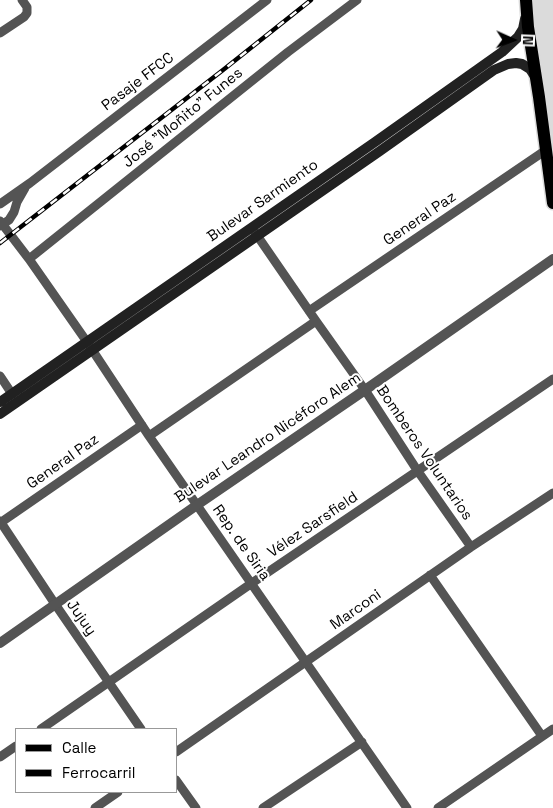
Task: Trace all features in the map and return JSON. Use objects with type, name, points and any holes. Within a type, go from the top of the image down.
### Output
[{"type":"main road","name":"Bulevar Sarmiento","points":[[0,414],[90,346],[491,66],[518,37],[524,26],[526,5]]},
{"type":"main road","points":[[526,5],[553,203]]},
{"type":"main road","name":"Bulevar Sarmiento","points":[[491,66],[522,64],[536,78]]},
{"type":"main road","name":"Bulevar Sarmiento","points":[[0,402],[90,346]]},
{"type":"street","points":[[0,33],[27,13],[27,7],[22,0]]},
{"type":"street","name":"Pasaje FFCC","points":[[0,204],[267,0]]},
{"type":"street","name":"José \"Moñito\" Funes","points":[[29,259],[280,58],[357,0]]},
{"type":"street","name":"General Paz","points":[[309,311],[546,150]]},
{"type":"street","name":"Pasaje FFCC","points":[[1,224],[9,220],[26,186]]},
{"type":"street","name":"Rep. de Siria","points":[[1,224],[29,259],[90,346],[149,436],[407,808]]},
{"type":"street","name":"Bomberos Voluntarios","points":[[254,231],[471,547]]},
{"type":"street","name":"Bulevar Leandro Nicéforo Alem","points":[[0,643],[197,504],[365,390],[553,258]]},
{"type":"street","points":[[149,436],[316,321]]},
{"type":"street","points":[[0,376],[12,394]]},
{"type":"street","name":"Vélez Sarsfield","points":[[42,728],[417,470],[553,379]]},
{"type":"street","name":"General Paz","points":[[0,522],[142,425]]},
{"type":"street","name":"Marconi","points":[[178,751],[471,547],[553,493]]},
{"type":"street","name":"Jujuy","points":[[0,522],[140,728]]},
{"type":"street","points":[[430,576],[542,736]]},
{"type":"street","points":[[438,808],[553,729]]},
{"type":"street","points":[[263,808],[362,742]]},
{"type":"street","points":[[0,758],[15,747]]},
{"type":"street","points":[[178,783],[196,808]]},
{"type":"street","points":[[95,808],[117,793]]},
{"type":"shaded area","points":[[531,0],[553,0],[553,169]]},
{"type":"railway","points":[[0,243],[311,0]]}]
